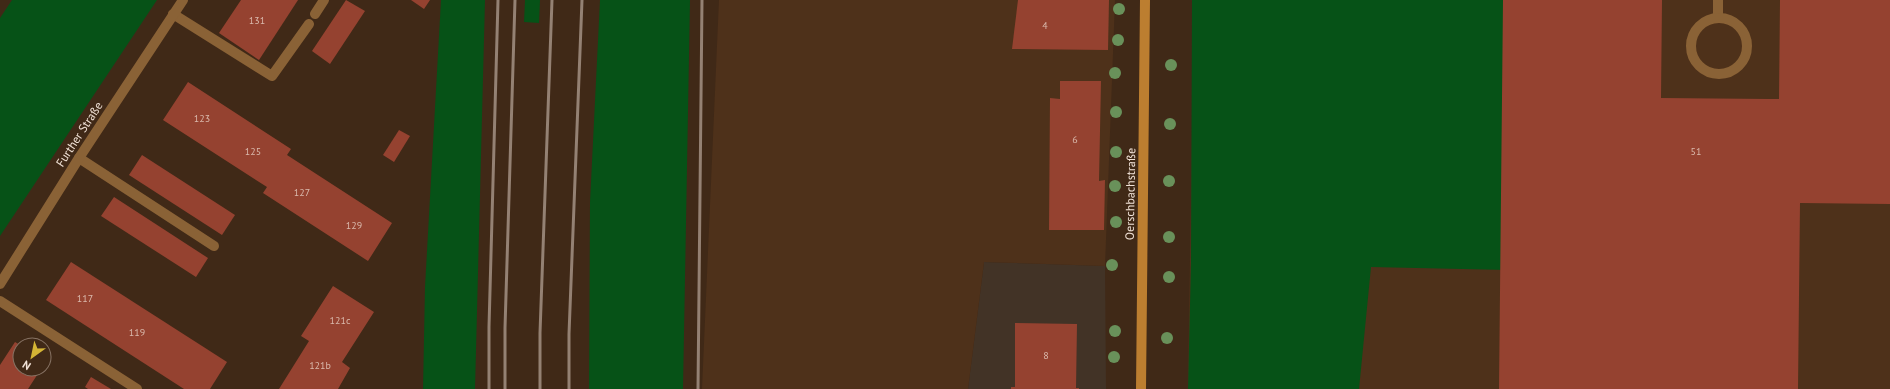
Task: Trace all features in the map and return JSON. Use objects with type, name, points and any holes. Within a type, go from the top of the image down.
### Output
[{"type":"main road","name":"Oerschbachstraße","points":[[1141,389],[1145,0]]},
{"type":"street","name":"Further Straße","points":[[0,284],[79,158],[183,0]]},
{"type":"street","points":[[315,14],[324,0]]},
{"type":"street","points":[[1718,0],[1718,16]]},
{"type":"street","points":[[174,14],[272,76],[309,24]]},
{"type":"street","points":[[1718,16],[1737,23],[1747,38],[1746,54],[1738,68],[1723,75],[1703,70],[1691,57],[1690,39],[1702,21],[1718,16]]},
{"type":"street","points":[[79,158],[214,246]]},
{"type":"street","points":[[0,301],[137,389]]},
{"type":"shaded area","points":[[719,0],[1115,0],[1105,266],[984,262],[968,389],[702,389]]},
{"type":"shaded area","points":[[1194,0],[1890,0],[1890,389],[1188,389]]},
{"type":"shaded area","points":[[984,262],[1105,266],[1106,389],[968,389]]},
{"type":"green space","points":[[12,0],[157,0],[0,236],[0,18]]},
{"type":"green space","points":[[441,0],[485,0],[475,389],[423,389],[425,287]]},
{"type":"green space","points":[[525,0],[540,0],[539,23],[524,22]]},
{"type":"green space","points":[[600,0],[690,0],[683,389],[589,389],[590,202]]},
{"type":"green space","points":[[1192,0],[1511,0],[1508,270],[1371,267],[1359,389],[1188,389],[1191,263]]},
{"type":"building","points":[[241,0],[298,0],[259,60],[219,33]]},
{"type":"building","points":[[346,0],[365,11],[330,64],[312,51]]},
{"type":"building","points":[[411,0],[430,0],[424,9]]},
{"type":"building","points":[[1018,0],[1109,0],[1108,50],[1012,49]]},
{"type":"building","points":[[1503,0],[1662,0],[1661,98],[1779,99],[1780,0],[1890,0],[1890,204],[1800,203],[1798,389],[1499,389]]},
{"type":"building","points":[[1060,81],[1101,81],[1099,181],[1105,180],[1104,230],[1049,230],[1050,98],[1060,99]]},
{"type":"building","points":[[188,82],[291,149],[287,155],[392,223],[368,261],[263,193],[267,187],[163,120]]},
{"type":"building","points":[[399,130],[410,136],[394,162],[383,155]]},
{"type":"building","points":[[142,155],[235,215],[222,235],[129,175]]},
{"type":"building","points":[[114,197],[208,258],[196,277],[101,216]]},
{"type":"building","points":[[71,262],[227,362],[210,389],[184,389],[46,300]]},
{"type":"building","points":[[333,286],[374,312],[342,362],[350,368],[338,389],[279,389],[309,341],[301,336]]},
{"type":"building","points":[[1015,323],[1077,324],[1076,388],[1079,389],[1011,389],[1011,387],[1015,387]]},
{"type":"building","points":[[12,347],[12,377],[36,377],[28,389],[0,389],[0,365]]},
{"type":"building","points":[[91,377],[111,389],[88,389],[85,387]]},
{"type":"railway","points":[[489,389],[489,327],[498,0]]},
{"type":"railway","points":[[505,389],[505,328],[515,0]]},
{"type":"railway","points":[[540,389],[540,333],[552,0]]},
{"type":"railway","points":[[569,389],[569,334],[582,0]]},
{"type":"railway","points":[[698,389],[702,0]]}]
